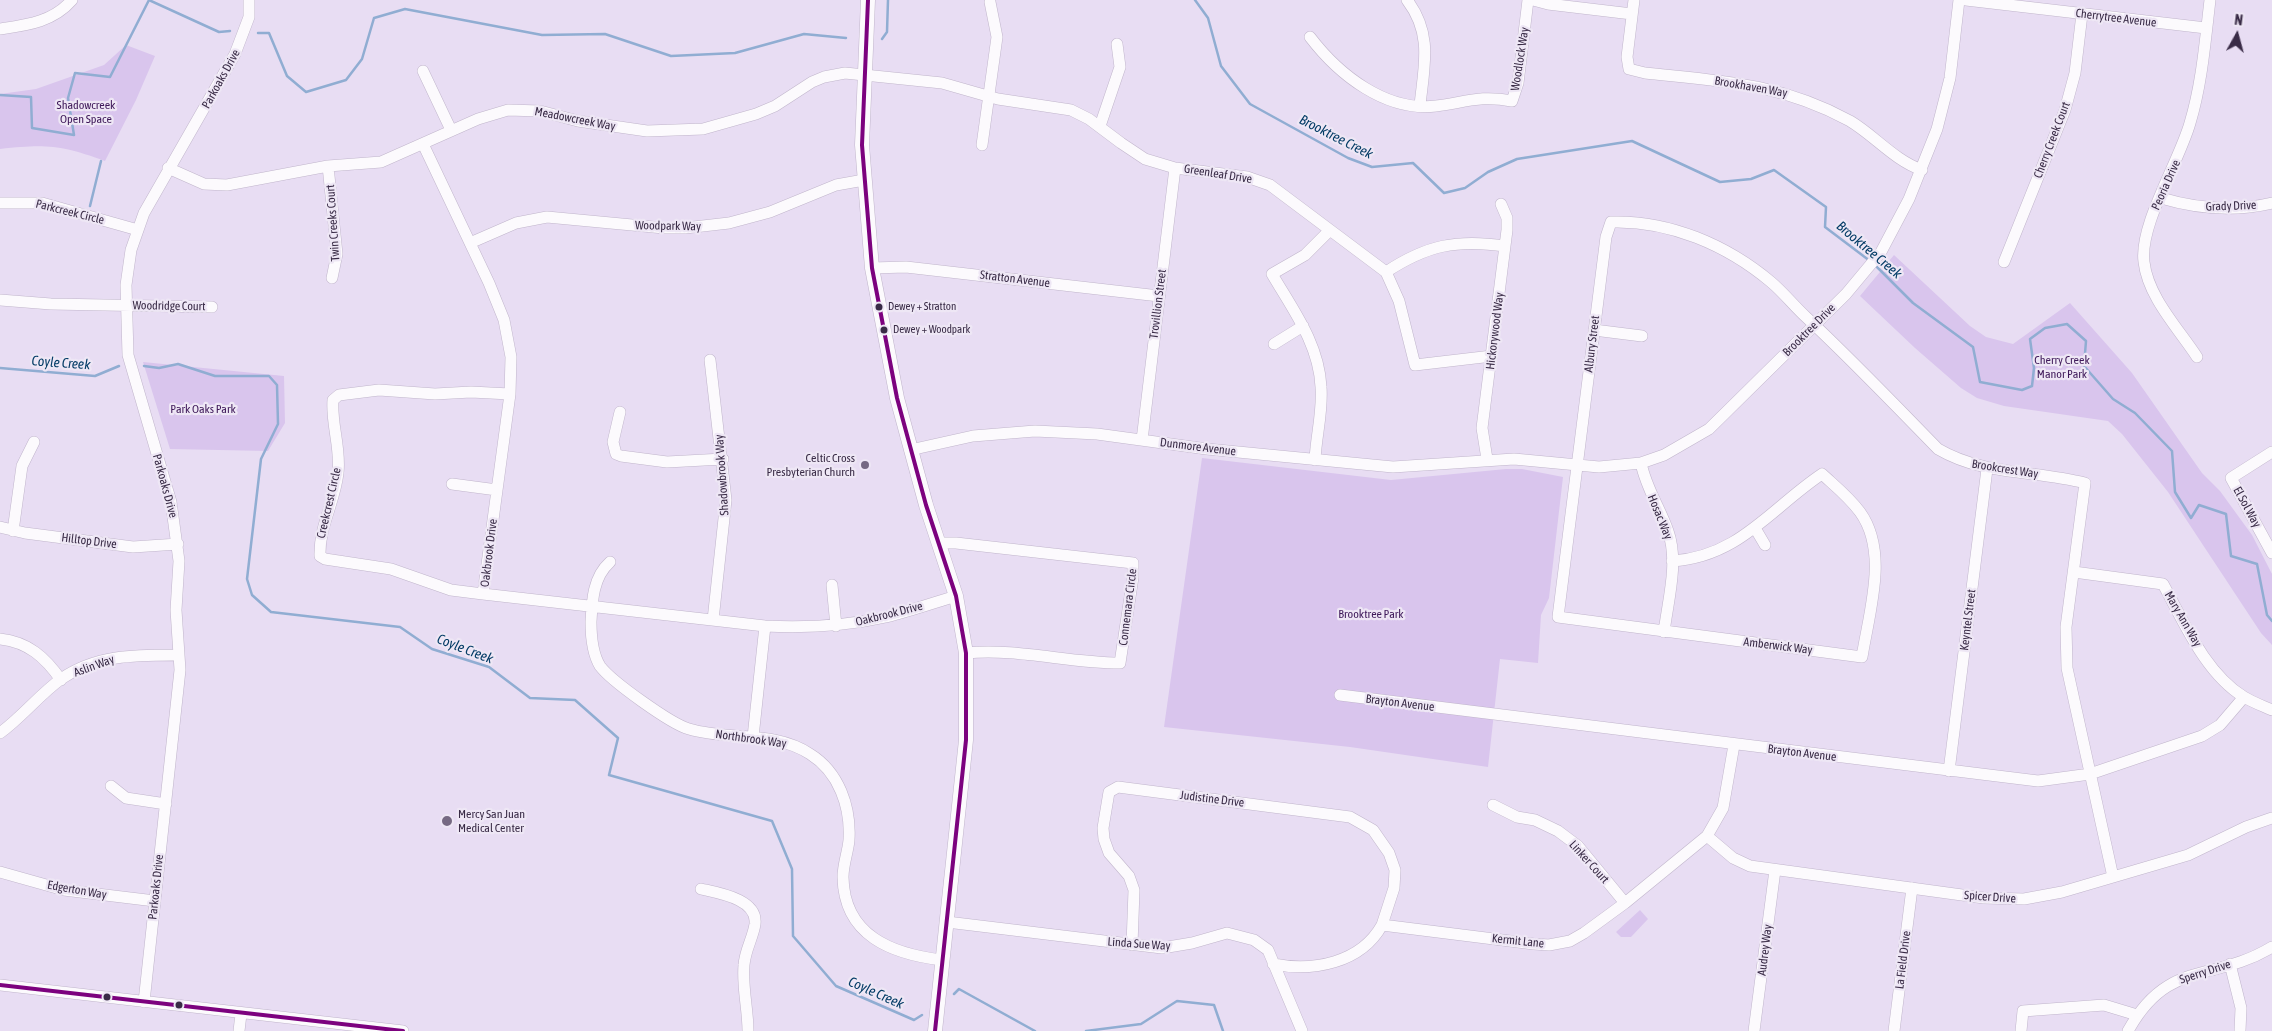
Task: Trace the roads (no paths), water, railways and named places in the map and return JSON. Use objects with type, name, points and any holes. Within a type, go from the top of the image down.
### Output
[{"type":"main road","points":[[868,0],[862,145],[872,268],[892,378],[910,450],[956,596],[966,653],[966,740],[935,1031]]},
{"type":"street","points":[[0,29],[45,20],[57,13],[72,0]]},
{"type":"street","name":"Parkoaks Drive","points":[[144,1002],[178,690],[179,655],[176,610],[178,544],[171,502],[131,367],[126,337],[126,285],[131,250],[144,214],[168,168],[207,105],[241,42],[248,17],[249,0]]},
{"type":"street","points":[[1407,0],[1418,16],[1426,42],[1420,106]]},
{"type":"street","name":"Woodlock Way","points":[[1310,38],[1348,76],[1374,93],[1402,103],[1434,106],[1480,98],[1512,101],[1518,83],[1528,0]]},
{"type":"street","points":[[1533,0],[1548,4],[1632,14]]},
{"type":"street","name":"Brookhaven Way","points":[[1634,0],[1627,56],[1629,69],[1757,86],[1793,95],[1852,123],[1895,156],[1922,170]]},
{"type":"street","name":"Brooktree Drive","points":[[1486,459],[1522,459],[1599,467],[1641,463],[1674,450],[1709,428],[1815,325],[1863,275],[1881,252],[1922,170],[1937,129],[1950,78],[1959,0]]},
{"type":"street","name":"Cherrytree Avenue","points":[[1966,0],[2206,28]]},
{"type":"street","name":"Peoria Drive","points":[[2197,357],[2152,289],[2146,276],[2143,255],[2145,234],[2180,154],[2195,108],[2201,79],[2210,0]]},
{"type":"street","points":[[982,145],[997,37],[990,2]]},
{"type":"street","name":"Cherry Creek Court","points":[[2004,262],[2065,110],[2075,73],[2082,14]]},
{"type":"street","points":[[1100,126],[1120,67],[1117,44]]},
{"type":"street","points":[[423,71],[452,130]]},
{"type":"street","name":"Meadowcreek Way","points":[[168,168],[204,184],[222,185],[328,166],[381,162],[491,114],[525,110],[578,121],[646,131],[704,129],[734,122],[762,111],[824,77],[845,73],[864,74]]},
{"type":"street","name":"Greenleaf Drive","points":[[864,74],[942,83],[990,97],[1071,110],[1100,126],[1134,153],[1175,168],[1247,177],[1261,181],[1280,191],[1386,272],[1400,301],[1415,365],[1492,356]]},
{"type":"street","name":"Oakbrook Drive","points":[[424,144],[489,283],[506,329],[511,357],[510,394],[484,594],[765,626],[836,626],[886,617],[956,596]]},
{"type":"street","name":"Twin Creeks Court","points":[[328,166],[337,254],[332,278]]},
{"type":"street","name":"Trovillion Street","points":[[1142,440],[1175,168]]},
{"type":"street","name":"Woodpark Way","points":[[470,243],[516,223],[547,217],[671,228],[729,223],[770,212],[836,185],[864,180]]},
{"type":"street","name":"Grady Drive","points":[[2161,198],[2199,208],[2219,209],[2239,209],[2272,203]]},
{"type":"street","name":"Parkcreek Circle","points":[[0,203],[42,203],[138,230]]},
{"type":"street","name":"Hickorywood Way","points":[[1486,459],[1482,428],[1508,224],[1501,204]]},
{"type":"street","name":"Brookcrest Way","points":[[1611,222],[1633,221],[1680,232],[1715,246],[1740,260],[1771,282],[1938,449],[1956,459],[1987,469],[2067,478],[2085,483],[2066,628],[2067,668],[2113,877]]},
{"type":"street","name":"Albury Street","points":[[1576,466],[1606,237],[1611,222]]},
{"type":"street","points":[[1314,460],[1321,387],[1315,354],[1303,326],[1272,274],[1305,255],[1330,230]]},
{"type":"street","points":[[1386,272],[1408,257],[1446,245],[1472,243],[1505,246]]},
{"type":"street","name":"Stratton Avenue","points":[[872,268],[906,267],[1159,296]]},
{"type":"street","points":[[0,300],[51,304],[126,305]]},
{"type":"street","name":"Woodridge Court","points":[[126,305],[212,307]]},
{"type":"street","points":[[1274,344],[1303,326]]},
{"type":"street","points":[[1594,330],[1642,336]]},
{"type":"street","name":"Shadowbrook Way","points":[[710,360],[723,459],[726,518],[713,620]]},
{"type":"street","name":"Creekcrest Circle","points":[[484,594],[451,590],[391,569],[325,559],[320,556],[322,530],[338,473],[338,444],[333,400],[339,395],[379,390],[435,394],[471,392],[510,394]]},
{"type":"street","points":[[620,412],[613,442],[616,454],[647,462],[723,459]]},
{"type":"street","name":"Dunmore Avenue","points":[[910,450],[973,436],[1035,431],[1074,432],[1314,460],[1393,467],[1486,459]]},
{"type":"street","points":[[13,531],[22,466],[34,442]]},
{"type":"street","name":"El Sol Way","points":[[2272,452],[2232,478],[2272,552]]},
{"type":"street","name":"Hosac Way","points":[[1641,463],[1648,488],[1668,532],[1672,561],[1664,632]]},
{"type":"street","name":"Amberwick Way","points":[[1576,466],[1558,618],[1862,657],[1874,580],[1875,549],[1872,535],[1860,512],[1822,474],[1805,485],[1786,504],[1755,528],[1706,556],[1672,561]]},
{"type":"street","name":"Keyntel Street","points":[[1949,771],[1987,469]]},
{"type":"street","points":[[452,484],[497,490]]},
{"type":"street","name":"Hilltop Drive","points":[[0,527],[13,531],[133,547],[178,544]]},
{"type":"street","points":[[1755,528],[1765,545]]},
{"type":"street","name":"Connemara Circle","points":[[938,543],[975,545],[1133,563],[1133,577],[1120,663],[1103,663],[1009,652],[966,653]]},
{"type":"street","name":"Northbrook Way","points":[[610,562],[598,577],[592,606],[591,633],[600,666],[677,725],[702,732],[782,741],[797,746],[821,762],[837,782],[848,816],[849,840],[843,875],[844,889],[858,924],[872,937],[890,949],[942,960]]},
{"type":"street","name":"Mary Ann Way","points":[[2074,572],[2163,584],[2207,658],[2222,677],[2244,697],[2272,710]]},
{"type":"street","points":[[832,585],[836,626]]},
{"type":"street","points":[[753,737],[765,626]]},
{"type":"street","points":[[0,639],[17,642],[34,650],[49,664],[60,680]]},
{"type":"street","name":"Aslin Way","points":[[0,733],[60,680],[88,666],[118,657],[179,655]]},
{"type":"street","name":"Brayton Avenue","points":[[1340,695],[2038,781],[2090,774],[2202,736],[2220,725],[2244,697]]},
{"type":"street","name":"Kermit Lane","points":[[1382,925],[1549,945],[1570,941],[1625,903],[1707,836],[1723,808],[1734,745]]},
{"type":"street","points":[[111,786],[126,798],[166,804]]},
{"type":"street","name":"Judistine Drive","points":[[1132,945],[1134,890],[1129,876],[1110,853],[1102,828],[1108,792],[1118,787],[1350,817],[1373,830],[1389,853],[1392,862],[1394,888],[1382,925]]},
{"type":"street","name":"Linker Court","points":[[1493,804],[1517,817],[1535,820],[1558,831],[1578,846],[1625,903]]},
{"type":"street","name":"Spicer Drive","points":[[1707,836],[1733,858],[1750,866],[1984,898],[2024,899],[2062,892],[2188,855],[2246,827],[2272,818]]},
{"type":"street","name":"Audrey Way","points":[[1754,1031],[1775,870]]},
{"type":"street","name":"Edgerton Way","points":[[0,872],[64,890],[155,902]]},
{"type":"street","name":"La Field Drive","points":[[1894,1031],[1912,888]]},
{"type":"street","points":[[701,889],[736,900],[749,908],[754,915],[754,928],[745,954],[744,966],[748,1031]]},
{"type":"street","name":"Linda Sue Way","points":[[947,922],[1162,948],[1178,946],[1227,933],[1254,940],[1268,950],[1302,1031]]},
{"type":"street","points":[[1273,964],[1310,967],[1338,961],[1368,943],[1382,925]]},
{"type":"street","name":"Sperry Drive","points":[[2128,1031],[2136,1015],[2157,992],[2180,978],[2230,964],[2272,947]]},
{"type":"street","points":[[2230,964],[2241,1008],[2240,1031]]},
{"type":"street","points":[[0,985],[403,1031]]},
{"type":"street","points":[[2021,1031],[2023,1011],[2104,1005],[2136,1015]]},
{"type":"street","points":[[239,1031],[241,1014]]},
{"type":"waterway","points":[[0,95],[31,97],[32,128],[74,135],[68,98],[75,73],[110,77],[149,0],[219,32],[230,31]]},
{"type":"waterway","name":"Brooktree Creek","points":[[882,39],[887,32],[888,0]]},
{"type":"waterway","name":"Brooktree Creek","points":[[1195,0],[1208,18],[1221,66],[1250,104],[1348,158],[1372,167],[1413,163],[1444,193],[1465,188],[1488,172],[1517,159],[1632,141],[1720,182],[1751,179],[1774,170],[1826,207],[1825,227],[1870,261]]},
{"type":"waterway","points":[[258,33],[269,33],[287,76],[306,92],[346,80],[362,59],[374,18],[405,9],[542,35],[605,34],[671,56],[735,53],[804,34],[846,38]]},
{"type":"waterway","points":[[90,206],[101,161]]},
{"type":"waterway","name":"Brooktree Creek","points":[[1874,264],[1913,303],[1973,347],[1980,382],[2022,390],[2032,386],[2034,368],[2030,339],[2045,328],[2067,324],[2086,341],[2084,366],[2113,399],[2135,413],[2172,451],[2175,492],[2191,518],[2199,505],[2226,514],[2231,556],[2257,564],[2267,615],[2272,621]]},
{"type":"waterway","name":"Coyle Creek","points":[[144,366],[159,368],[178,364],[215,376],[269,376],[277,385],[278,424],[261,459],[247,579],[252,595],[271,612],[400,627],[432,649],[489,667],[530,698],[575,700],[618,738],[609,775],[772,821],[792,869],[793,936],[836,986],[914,1020],[922,1015]]},
{"type":"waterway","name":"Coyle Creek","points":[[0,368],[95,376],[119,366]]},
{"type":"waterway","name":"Coyle Creek","points":[[954,994],[959,989],[1035,1031]]},
{"type":"waterway","name":"Coyle Creek","points":[[1086,1031],[1141,1024],[1177,1001],[1214,1005],[1223,1031]]},
{"type":"place","name":"Dewey + Stratton","points":[[879,307]]},
{"type":"place","name":"Dewey + Woodpark","points":[[884,330]]},
{"type":"place","name":"Celtic Cross Presbyterian Church","points":[[865,465]]},
{"type":"place","name":"Mercy San Juan Medical Center","points":[[447,821]]},
{"type":"park label","name":"Shadowcreek Open Space","points":[[86,112]]},
{"type":"park label","name":"Cherry Creek Manor Park","points":[[2062,367]]},
{"type":"park label","name":"Park Oaks Park","points":[[203,409]]},
{"type":"park label","name":"Brooktree Park","points":[[1371,614]]}]
